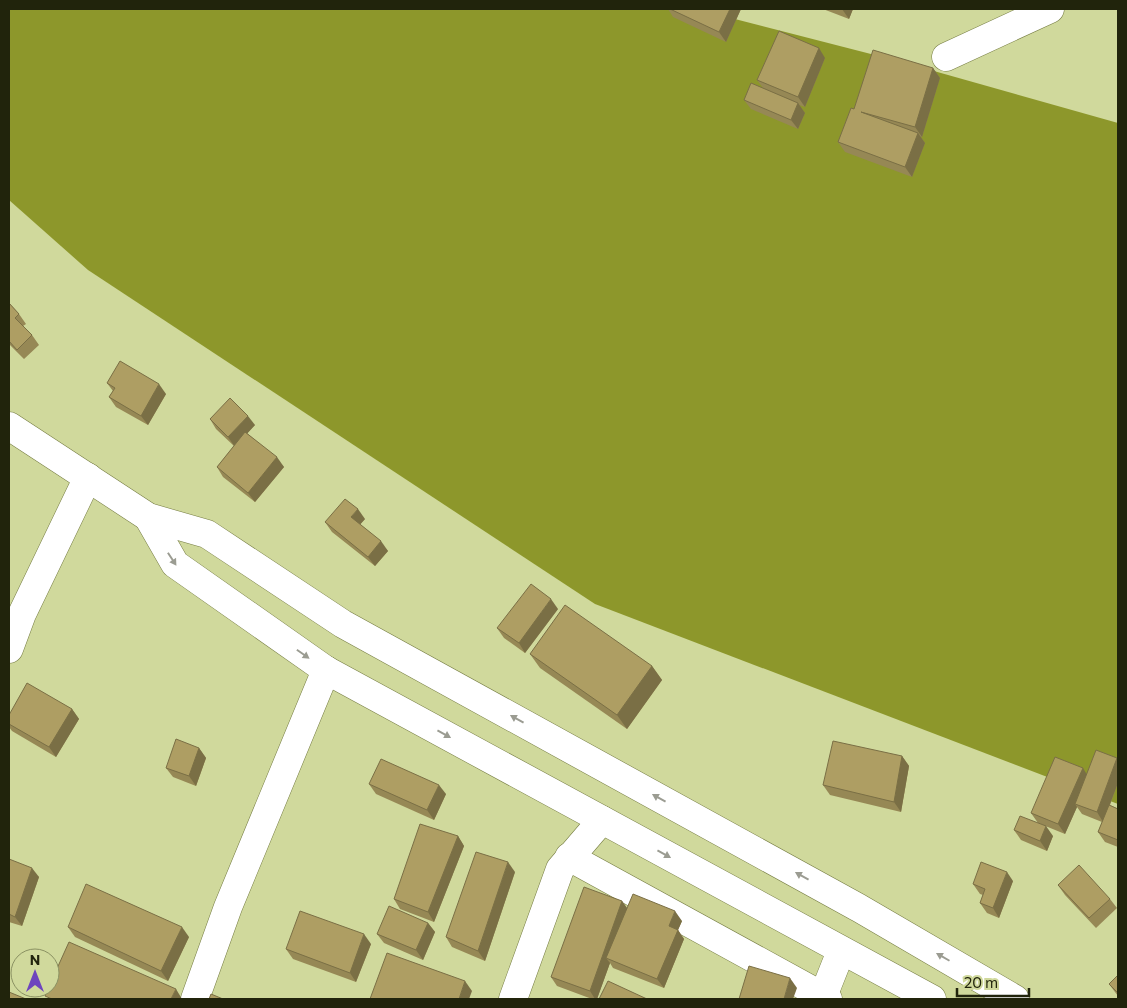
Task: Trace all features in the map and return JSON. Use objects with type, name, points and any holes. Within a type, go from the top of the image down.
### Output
[{"type":"street","points":[[946,57],[1050,9]]},
{"type":"street","points":[[9,426],[148,517],[207,534],[343,624],[859,908],[1015,999]]},
{"type":"street","points":[[9,649],[22,614],[88,478]]},
{"type":"street","points":[[148,517],[175,564],[326,670],[931,999]]},
{"type":"street","points":[[195,999],[228,907],[326,670]]},
{"type":"street","points":[[513,999],[560,869],[602,820]]},
{"type":"street","points":[[570,857],[824,998],[842,951]]},
{"type":"green space","points":[[9,9],[696,9],[902,62],[1118,123],[1118,804],[595,604],[88,270],[9,200]]},
{"type":"building","points":[[670,9],[730,9],[719,32]]},
{"type":"building","points":[[779,31],[819,48],[798,97],[757,80]]},
{"type":"building","points":[[873,50],[933,68],[915,127],[861,112],[918,133],[905,167],[838,142],[851,108],[854,109]]},
{"type":"building","points":[[751,83],[798,103],[791,120],[744,100]]},
{"type":"building","points":[[9,303],[19,314],[15,318],[32,335],[17,350],[9,341]]},
{"type":"building","points":[[120,361],[159,384],[141,416],[109,397],[115,388],[107,383]]},
{"type":"building","points":[[230,398],[248,416],[228,437],[210,419]]},
{"type":"building","points":[[245,432],[277,457],[248,493],[217,467]]},
{"type":"building","points":[[345,499],[358,509],[351,517],[381,541],[368,557],[325,522]]},
{"type":"building","points":[[531,584],[551,599],[519,643],[497,628]]},
{"type":"building","points":[[565,605],[652,666],[617,715],[530,654]]},
{"type":"building","points":[[27,683],[72,709],[49,747],[9,724],[9,715]]},
{"type":"building","points":[[176,739],[199,748],[189,776],[166,768]]},
{"type":"building","points":[[833,741],[902,756],[894,802],[823,785]]},
{"type":"building","points":[[1096,750],[1117,758],[1097,812],[1075,804]]},
{"type":"building","points":[[1055,757],[1083,768],[1058,824],[1031,813]]},
{"type":"building","points":[[381,759],[439,785],[427,810],[369,784]]},
{"type":"building","points":[[1109,805],[1118,809],[1118,840],[1098,832]]},
{"type":"building","points":[[1020,816],[1046,826],[1040,841],[1014,830]]},
{"type":"building","points":[[420,824],[458,836],[428,912],[394,899]]},
{"type":"building","points":[[476,852],[508,862],[478,951],[446,937]]},
{"type":"building","points":[[9,859],[32,868],[15,917],[9,914]]},
{"type":"building","points":[[981,862],[1007,872],[993,908],[980,903],[985,889],[973,884]]},
{"type":"building","points":[[1079,865],[1110,899],[1089,918],[1058,885]]},
{"type":"building","points":[[86,884],[182,927],[161,971],[68,927]]},
{"type":"building","points":[[584,887],[622,901],[590,991],[551,977]]},
{"type":"building","points":[[633,894],[675,911],[669,926],[678,930],[657,979],[606,958]]},
{"type":"building","points":[[389,906],[428,923],[416,950],[377,934]]},
{"type":"building","points":[[300,911],[364,934],[350,973],[286,949]]},
{"type":"building","points":[[69,942],[176,989],[171,999],[52,999],[50,998],[60,998],[60,962]]},
{"type":"building","points":[[387,953],[465,981],[459,999],[370,999]]},
{"type":"building","points":[[749,966],[790,978],[784,999],[739,999]]},
{"type":"building","points":[[1118,975],[1118,993],[1109,984]]},
{"type":"building","points":[[608,981],[647,999],[599,999]]},
{"type":"building","points":[[9,992],[10,998],[26,999],[9,999]]},
{"type":"building","points":[[211,994],[223,999],[209,999]]}]
